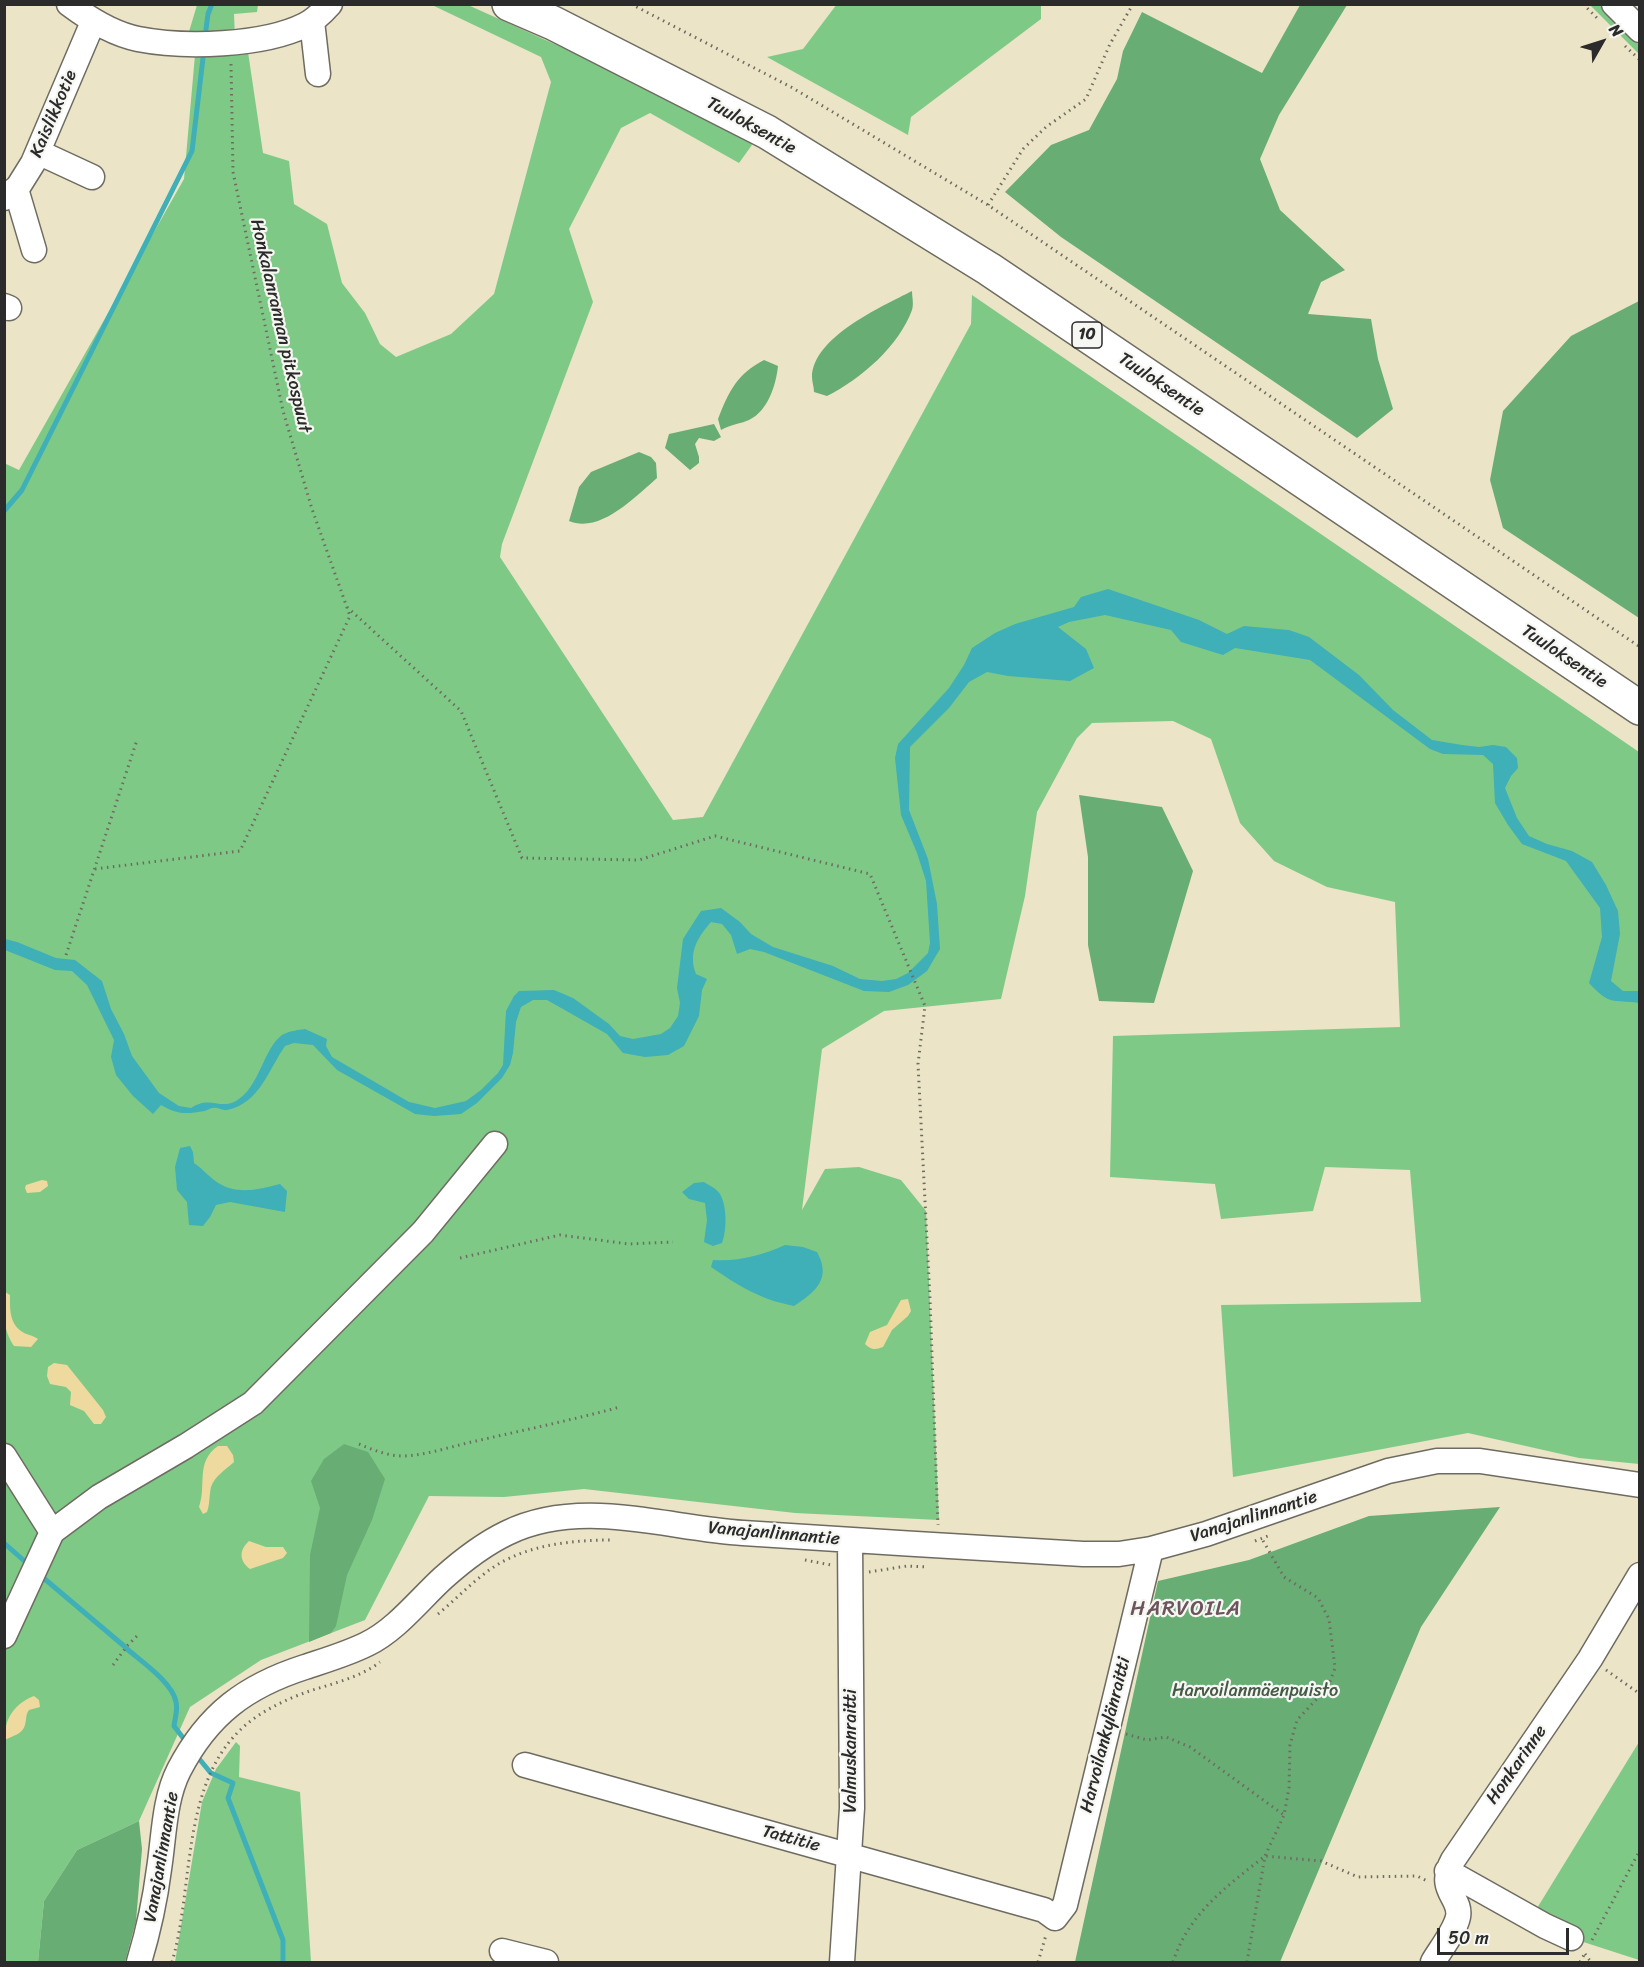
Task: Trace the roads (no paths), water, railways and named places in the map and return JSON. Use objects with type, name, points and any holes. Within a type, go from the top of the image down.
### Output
[{"type":"highway","name":"Tuuloksentie","points":[[509,4],[553,23],[767,132],[881,201],[999,276],[1640,708]]},
{"type":"street","points":[[69,4],[93,22],[137,39],[184,44],[231,43],[270,36],[312,21],[330,4]]},
{"type":"street","points":[[1614,4],[1640,30]]},
{"type":"street","points":[[312,21],[318,74]]},
{"type":"street","name":"Kaislikkotie","points":[[10,194],[33,163],[93,22]]},
{"type":"street","points":[[38,152],[92,177]]},
{"type":"street","points":[[10,194],[34,249]]},
{"type":"street","points":[[4,1636],[52,1532],[99,1497],[253,1403],[423,1232],[495,1144]]},
{"type":"street","points":[[4,1456],[52,1532]]},
{"type":"street","name":"Vanajanlinnantie","points":[[139,1962],[151,1923],[164,1821],[178,1771],[208,1725],[233,1701],[259,1685],[369,1643],[411,1611],[444,1577],[481,1549],[508,1533],[529,1525],[584,1515],[737,1533],[1083,1554],[1119,1554],[1151,1549],[1206,1534],[1388,1471],[1437,1461],[1480,1461],[1640,1485]]},
{"type":"street","name":"Valmuskanraitti","points":[[842,1962],[852,1808],[850,1540]]},
{"type":"street","name":"Harvoilankylänraitti","points":[[1055,1917],[1065,1905],[1151,1549]]},
{"type":"street","name":"Honkarinne","points":[[1448,1881],[1472,1831],[1590,1659],[1640,1575]]},
{"type":"street","name":"Tattitie","points":[[525,1766],[849,1854],[1044,1910],[1055,1917]]},
{"type":"street","points":[[1448,1881],[1545,1926],[1578,1946]]},
{"type":"street","points":[[1433,1962],[1458,1918],[1448,1881]]},
{"type":"street","points":[[502,1951],[546,1962]]},
{"type":"water","points":[[1108,589],[1199,620],[1227,634],[1244,626],[1289,630],[1309,637],[1359,675],[1393,710],[1432,740],[1479,747],[1493,745],[1506,747],[1517,758],[1518,768],[1505,788],[1517,818],[1529,836],[1572,851],[1592,862],[1606,885],[1618,911],[1620,934],[1611,981],[1623,991],[1639,991],[1639,1003],[1607,998],[1589,983],[1602,937],[1600,908],[1566,861],[1522,844],[1495,803],[1493,764],[1483,755],[1443,754],[1430,749],[1310,660],[1235,648],[1223,655],[1181,642],[1171,630],[1105,615],[1069,622],[1058,627],[1086,649],[1094,668],[1070,681],[987,672],[969,682],[949,708],[910,747],[909,810],[928,859],[937,904],[940,949],[927,971],[908,985],[889,992],[864,991],[764,952],[750,949],[737,954],[731,935],[722,924],[711,922],[695,946],[693,959],[696,974],[707,979],[702,990],[699,1016],[684,1046],[668,1055],[645,1057],[623,1053],[607,1034],[547,1000],[533,1000],[521,1007],[516,1022],[510,1065],[502,1078],[477,1103],[461,1114],[434,1116],[415,1114],[337,1070],[313,1045],[294,1043],[285,1046],[255,1093],[238,1106],[227,1110],[211,1108],[187,1113],[172,1111],[161,1105],[153,1114],[133,1096],[116,1075],[111,1057],[114,1040],[87,985],[72,971],[55,970],[5,950],[5,939],[56,958],[75,960],[102,981],[111,1009],[132,1056],[159,1093],[179,1106],[191,1108],[209,1102],[224,1104],[236,1101],[251,1087],[276,1041],[282,1035],[305,1029],[327,1039],[326,1046],[332,1057],[409,1102],[435,1108],[466,1101],[481,1090],[503,1065],[506,1011],[519,991],[554,990],[573,998],[609,1024],[620,1036],[633,1039],[661,1034],[670,1028],[678,1016],[680,1003],[677,988],[683,939],[701,911],[721,908],[740,922],[751,934],[773,947],[833,966],[860,979],[882,981],[896,979],[908,973],[928,953],[930,943],[926,881],[901,815],[895,758],[898,744],[949,688],[972,648],[995,633],[1015,624],[1074,607],[1081,597]]},
{"type":"water","points":[[190,1146],[194,1163],[217,1182],[227,1187],[250,1190],[280,1184],[287,1191],[285,1212],[230,1202],[216,1205],[203,1226],[189,1225],[187,1202],[177,1190],[175,1167],[180,1148]]},
{"type":"water","points":[[704,1182],[720,1194],[726,1218],[722,1243],[713,1246],[704,1242],[707,1220],[705,1203],[689,1199],[682,1192],[694,1183]]},
{"type":"water","points":[[785,1245],[803,1247],[817,1252],[823,1270],[819,1284],[794,1306],[770,1300],[750,1291],[711,1267],[713,1260],[750,1257]]},
{"type":"waterway","points":[[206,29],[212,4]]},
{"type":"waterway","points":[[4,511],[22,490],[192,151],[203,58]]},
{"type":"waterway","points":[[4,1543],[30,1566]]},
{"type":"waterway","points":[[40,1575],[124,1646]]},
{"type":"waterway","points":[[127,1649],[169,1687],[177,1705],[174,1726],[187,1743]]},
{"type":"waterway","points":[[196,1755],[210,1772]]},
{"type":"waterway","points":[[211,1773],[233,1783],[228,1798],[283,1940],[283,1962]]},
{"type":"district","name":"HARVOILA","points":[[1186,1610]]},
{"type":"park label","name":"Harvoilanmäenpuisto","points":[[1255,1691]]}]
